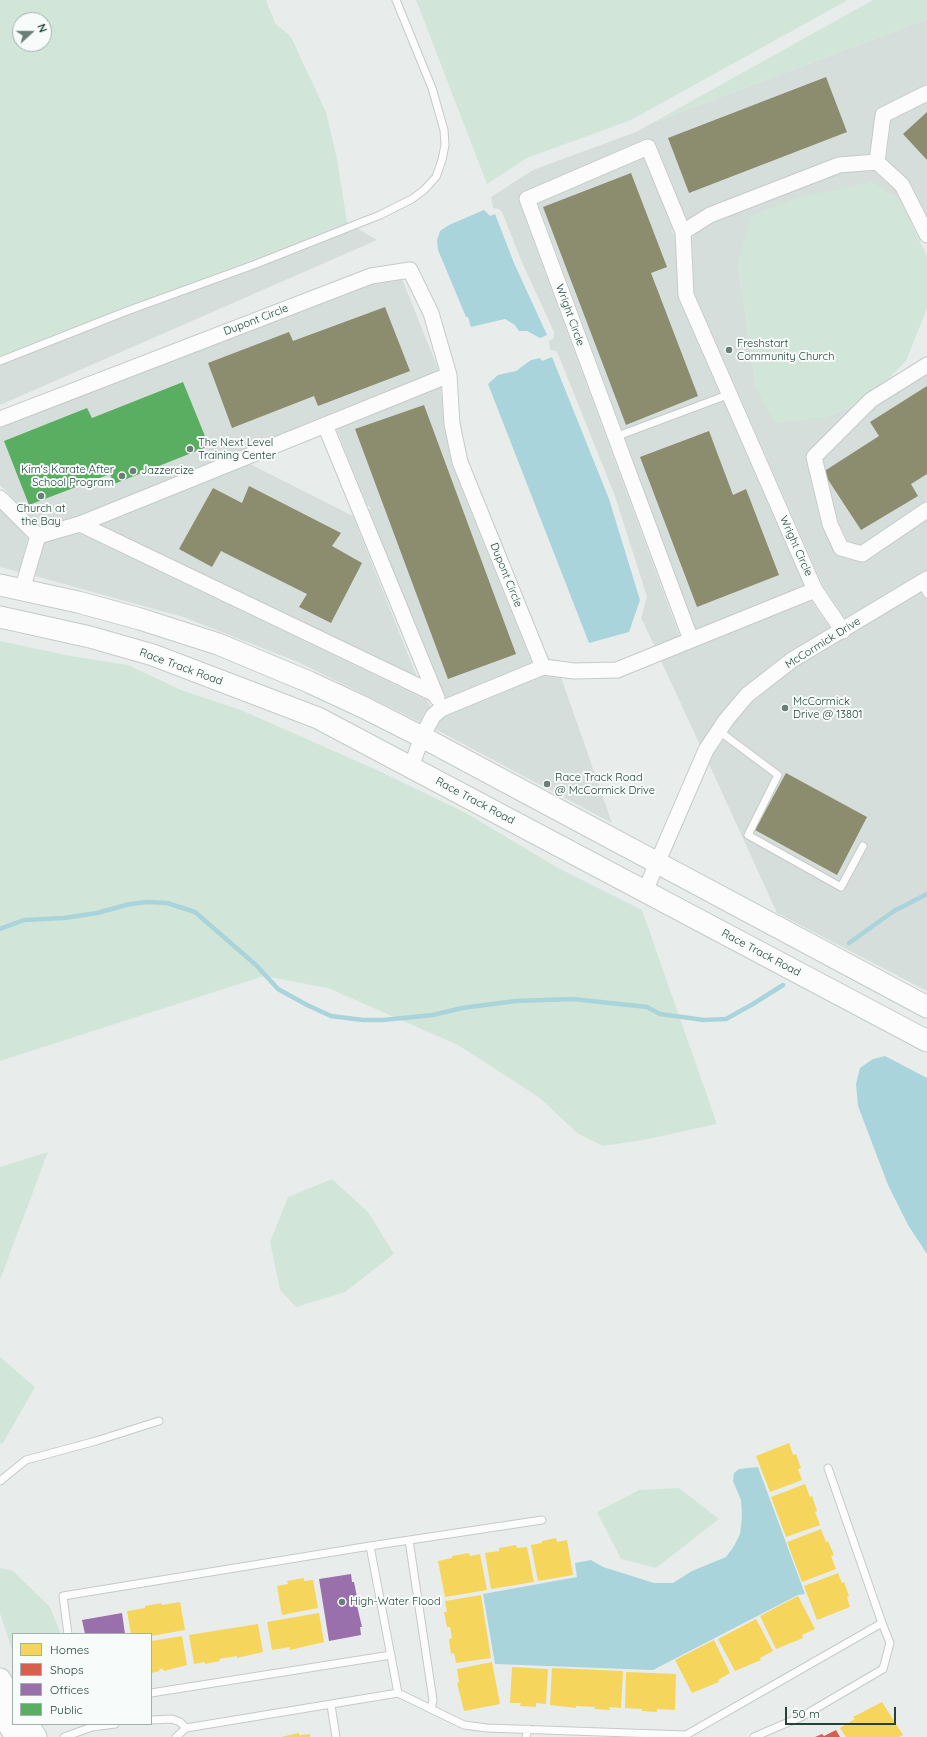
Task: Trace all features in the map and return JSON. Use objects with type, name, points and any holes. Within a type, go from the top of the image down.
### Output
[{"type":"main road","points":[[0,585],[140,618],[218,644],[309,682],[422,737],[927,1007]]},
{"type":"main road","name":"Race Track Road","points":[[0,617],[90,637],[153,655],[318,718],[927,1041]]},
{"type":"main road","points":[[0,1679],[12,1699]]},
{"type":"main road","points":[[0,1695],[12,1716]]},
{"type":"main road","points":[[0,1711],[16,1737]]},
{"type":"main road","points":[[18,1725],[25,1737]]},
{"type":"main road","points":[[29,1725],[36,1737]]},
{"type":"street","points":[[877,162],[883,115],[927,92]]},
{"type":"street","name":"Wright Circle","points":[[691,640],[527,199],[648,146],[683,232],[686,295],[815,590],[843,631]]},
{"type":"street","points":[[683,232],[710,215],[838,165],[877,162],[902,185],[927,235]]},
{"type":"street","name":"Dupont Circle","points":[[0,419],[371,276],[410,270],[431,313],[449,375],[452,424],[460,462],[543,667]]},
{"type":"street","points":[[927,365],[872,400],[814,457],[830,524],[842,548],[862,554],[927,510]]},
{"type":"street","points":[[38,536],[80,524],[449,375]]},
{"type":"street","points":[[325,425],[441,709]]},
{"type":"street","points":[[0,498],[38,536]]},
{"type":"street","points":[[80,524],[435,694]]},
{"type":"street","points":[[22,590],[38,536]]},
{"type":"street","name":"McCormick Drive","points":[[645,891],[706,750],[719,730],[747,695],[792,660],[925,585]]},
{"type":"street","name":"Wright Circle","points":[[543,667],[574,671],[617,670],[815,590]]},
{"type":"street","points":[[411,767],[422,737],[433,716],[441,709],[543,667]]},
{"type":"lane","points":[[0,361],[154,301],[256,264],[374,217],[396,207],[424,190],[436,177],[442,160],[445,145],[444,130],[432,88],[396,0]]},
{"type":"lane","points":[[615,437],[730,394]]},
{"type":"lane","points":[[719,730],[778,775],[748,835],[841,887],[863,846]]},
{"type":"lane","points":[[0,1481],[26,1460],[96,1441],[160,1421]]},
{"type":"lane","points":[[754,1737],[803,1716],[883,1668],[890,1643],[828,1468]]},
{"type":"lane","points":[[68,1633],[63,1596],[370,1546],[542,1520]]},
{"type":"lane","points":[[409,1540],[433,1700],[431,1709]]},
{"type":"lane","points":[[370,1546],[398,1693]]},
{"type":"lane","points":[[176,1737],[186,1728],[398,1693],[464,1725],[487,1728],[688,1736],[882,1623]]},
{"type":"lane","points":[[152,1693],[391,1655]]},
{"type":"lane","points":[[331,1705],[336,1737]]},
{"type":"lane","points":[[152,1720],[172,1719],[180,1722],[186,1728]]},
{"type":"lane","points":[[64,1737],[92,1727],[107,1725]]},
{"type":"lane","points":[[526,1737],[528,1729]]},
{"type":"shaded area","points":[[927,19],[927,84],[879,108],[875,115],[870,155],[836,158],[708,207],[687,220],[656,144],[645,139],[524,192],[519,202],[680,637],[655,647],[641,618],[647,597],[615,496],[558,354],[556,351],[550,350],[549,341],[554,338],[554,332],[521,260],[502,212],[499,209],[493,208],[491,197],[533,170],[636,132],[654,122]]},
{"type":"shaded area","points":[[927,101],[927,216],[910,182],[886,159],[891,120]]},
{"type":"shaded area","points":[[643,157],[673,230],[671,231],[675,235],[678,298],[804,586],[696,630],[538,203]]},
{"type":"shaded area","points":[[873,170],[895,190],[900,200],[870,182],[738,263],[756,388],[823,418],[855,405],[808,452],[806,460],[822,526],[834,552],[838,556],[859,562],[867,560],[927,519],[927,570],[846,620],[823,586],[694,292],[692,237],[714,221],[840,172]]},
{"type":"shaded area","points":[[347,222],[377,240],[0,405],[0,360]]},
{"type":"shaded area","points":[[402,279],[439,371],[314,420],[252,447],[249,445],[246,449],[78,517],[41,527],[0,485],[0,427],[373,284]]},
{"type":"shaded area","points":[[927,374],[927,500],[861,546],[848,542],[838,521],[823,459],[877,405]]},
{"type":"shaded area","points":[[441,387],[444,426],[452,465],[532,663],[445,699],[369,511],[371,508],[367,505],[336,428]]},
{"type":"shaded area","points":[[250,464],[353,516],[417,677],[99,524]]},
{"type":"shaded area","points":[[0,509],[28,538],[19,572],[0,567]]},
{"type":"shaded area","points":[[79,533],[427,700],[431,707],[425,713],[420,722],[298,662],[183,617],[35,576],[44,542]]},
{"type":"shaded area","points":[[927,588],[927,991],[777,913],[709,764],[714,753],[733,724],[753,701],[797,666]]},
{"type":"shaded area","points":[[811,600],[831,629],[787,654],[742,690],[719,716],[700,745],[661,661]]},
{"type":"shaded area","points":[[544,675],[561,677],[612,823],[435,729],[445,715]]},
{"type":"green space","points":[[0,0],[266,0],[275,23],[291,37],[326,112],[337,159],[347,222],[0,360]]},
{"type":"green space","points":[[416,0],[848,0],[631,120],[527,158],[487,184]]},
{"type":"green space","points":[[873,0],[927,0],[927,19],[654,122]]},
{"type":"green space","points":[[871,182],[900,200],[927,256],[927,308],[924,316],[906,361],[885,382],[867,393],[855,405],[823,418],[775,423],[756,388],[738,263],[751,216],[799,197]]},
{"type":"green space","points":[[0,641],[70,656],[128,665],[181,690],[241,710],[379,771],[466,813],[560,869],[642,910],[717,1124],[643,1140],[603,1146],[577,1133],[540,1098],[458,1045],[328,988],[264,976],[0,1061]]},
{"type":"green space","points":[[48,1152],[0,1280],[0,1167]]},
{"type":"green space","points":[[332,1179],[368,1212],[394,1254],[345,1292],[296,1307],[280,1290],[270,1242],[288,1197]]},
{"type":"green space","points":[[0,1357],[35,1387],[3,1443],[0,1444]]},
{"type":"green space","points":[[679,1488],[719,1519],[656,1568],[621,1559],[597,1512],[639,1490]]},
{"type":"green space","points":[[0,1568],[13,1571],[50,1607],[61,1633],[12,1633],[12,1650],[0,1613]]},
{"type":"water","points":[[484,210],[490,216],[495,214],[514,263],[547,335],[540,338],[527,331],[519,331],[515,325],[505,319],[471,327],[438,250],[437,240],[440,231],[449,225]]},
{"type":"water","points":[[552,357],[609,499],[640,600],[629,632],[589,643],[488,384],[498,375],[516,371],[531,360],[540,358],[542,361]]},
{"type":"water","points":[[885,1056],[927,1078],[927,1254],[908,1225],[888,1185],[858,1106],[856,1084],[860,1068],[873,1059]]},
{"type":"water","points":[[758,1467],[805,1594],[798,1595],[653,1670],[495,1664],[483,1594],[577,1577],[575,1563],[591,1560],[603,1567],[654,1583],[673,1583],[692,1571],[726,1557],[740,1534],[742,1517],[741,1500],[733,1481],[734,1473],[739,1469]]},
{"type":"building: Homes","points":[[789,1443],[793,1455],[796,1454],[801,1468],[798,1469],[802,1480],[770,1492],[756,1456]]},
{"type":"building: Homes","points":[[805,1484],[810,1497],[812,1496],[817,1511],[815,1512],[820,1525],[786,1537],[771,1497]]},
{"type":"building: Homes","points":[[821,1529],[826,1542],[828,1541],[834,1555],[831,1556],[836,1569],[802,1582],[787,1542]]},
{"type":"building: Homes","points":[[556,1538],[557,1542],[567,1540],[573,1575],[538,1581],[531,1545]]},
{"type":"building: Homes","points":[[516,1545],[517,1548],[527,1547],[534,1582],[491,1589],[485,1553],[499,1551],[499,1548]]},
{"type":"building: Homes","points":[[469,1553],[470,1556],[480,1554],[487,1590],[445,1597],[438,1561],[452,1558],[452,1556]]},
{"type":"building: Homes","points":[[838,1573],[842,1583],[844,1582],[849,1596],[847,1597],[850,1607],[817,1620],[804,1586]]},
{"type":"building: Homes","points":[[304,1578],[304,1581],[313,1580],[318,1608],[282,1615],[277,1586],[288,1584],[287,1581]]},
{"type":"building: Homes","points":[[481,1595],[491,1658],[456,1663],[454,1653],[451,1654],[449,1639],[452,1638],[450,1627],[447,1627],[444,1612],[447,1612],[445,1601]]},
{"type":"building: Homes","points":[[798,1596],[815,1629],[802,1635],[803,1638],[776,1649],[760,1616]]},
{"type":"building: Homes","points":[[180,1602],[185,1630],[152,1636],[152,1633],[131,1633],[127,1611],[145,1608],[145,1606],[161,1603],[162,1605]]},
{"type":"building: Homes","points":[[319,1613],[324,1642],[290,1650],[290,1647],[272,1650],[267,1622]]},
{"type":"building: Homes","points":[[756,1619],[773,1651],[760,1658],[761,1660],[735,1671],[718,1639]]},
{"type":"building: Homes","points":[[258,1624],[263,1652],[237,1658],[237,1656],[219,1659],[220,1661],[205,1664],[205,1662],[194,1664],[189,1635]]},
{"type":"building: Homes","points":[[182,1636],[187,1665],[164,1671],[163,1669],[159,1669],[160,1671],[152,1673],[152,1641]]},
{"type":"building: Homes","points":[[714,1640],[730,1673],[718,1680],[719,1682],[692,1693],[675,1660]]},
{"type":"building: Homes","points":[[492,1662],[500,1704],[464,1711],[457,1683],[459,1682],[457,1669]]},
{"type":"building: Homes","points":[[512,1667],[548,1669],[546,1704],[536,1703],[536,1707],[520,1706],[521,1703],[510,1703]]},
{"type":"building: Homes","points":[[552,1668],[623,1671],[621,1708],[609,1707],[610,1710],[595,1709],[595,1707],[576,1706],[576,1708],[550,1705]]},
{"type":"building: Homes","points":[[626,1672],[676,1674],[675,1710],[657,1709],[657,1712],[625,1708]]},
{"type":"building: Homes","points":[[882,1702],[903,1735],[899,1737],[846,1737],[840,1728],[855,1719],[853,1717]]},
{"type":"building: Homes","points":[[299,1733],[299,1735],[310,1734],[310,1737],[281,1737]]},
{"type":"building: Shops","points":[[836,1730],[840,1737],[815,1737],[822,1734],[824,1736]]},
{"type":"building: Offices","points":[[351,1574],[352,1582],[354,1582],[357,1597],[355,1597],[362,1627],[360,1627],[361,1635],[329,1641],[319,1579]]},
{"type":"building: Offices","points":[[122,1613],[125,1633],[85,1633],[82,1620]]},
{"type":"building: Public","points":[[183,382],[209,446],[114,484],[110,474],[29,505],[4,441],[87,408],[92,418]]},
{"type":"building: Industry","points":[[826,77],[847,132],[689,193],[668,138]]},
{"type":"building: Industry","points":[[927,112],[927,160],[903,134]]},
{"type":"building: Industry","points":[[631,173],[667,267],[651,273],[698,396],[626,425],[543,207]]},
{"type":"building: Industry","points":[[385,307],[410,371],[318,406],[314,396],[232,428],[208,363],[289,332],[293,341]]},
{"type":"building: Industry","points":[[927,386],[927,474],[911,484],[918,496],[861,530],[823,472],[879,436],[870,422]]},
{"type":"building: Industry","points":[[424,405],[516,654],[448,679],[355,429]]},
{"type":"building: Industry","points":[[709,431],[733,495],[746,489],[779,575],[697,607],[640,457]]},
{"type":"building: Industry","points":[[249,486],[341,533],[332,546],[362,563],[331,623],[299,607],[307,594],[221,551],[212,567],[179,549],[213,488],[242,503]]},
{"type":"building: Industry","points":[[786,773],[867,817],[837,875],[755,830]]},
{"type":"waterway","points":[[849,943],[894,911],[927,894]]},
{"type":"waterway","points":[[0,929],[24,920],[64,918],[97,913],[130,904],[148,902],[167,903],[195,912],[256,965],[278,989],[331,1016],[363,1020],[383,1020],[433,1015],[462,1008],[516,1001],[573,999],[647,1007],[660,1014],[704,1020],[726,1019],[783,985]]},
{"type":"place","name":"Freshstart Community Church","points":[[729,350]]},
{"type":"place","name":"The Next Level Training Center","points":[[190,449]]},
{"type":"place","name":"Jazzercize","points":[[133,471]]},
{"type":"place","name":"Kim's Karate After School Program","points":[[122,476]]},
{"type":"place","name":"Church at the Bay","points":[[41,496]]},
{"type":"place","name":"McCormick Drive @ 13801","points":[[785,708]]},
{"type":"place","name":"Race Track Road @ McCormick Drive","points":[[547,784]]},
{"type":"place","name":"High-Water Flood","points":[[342,1602]]}]
